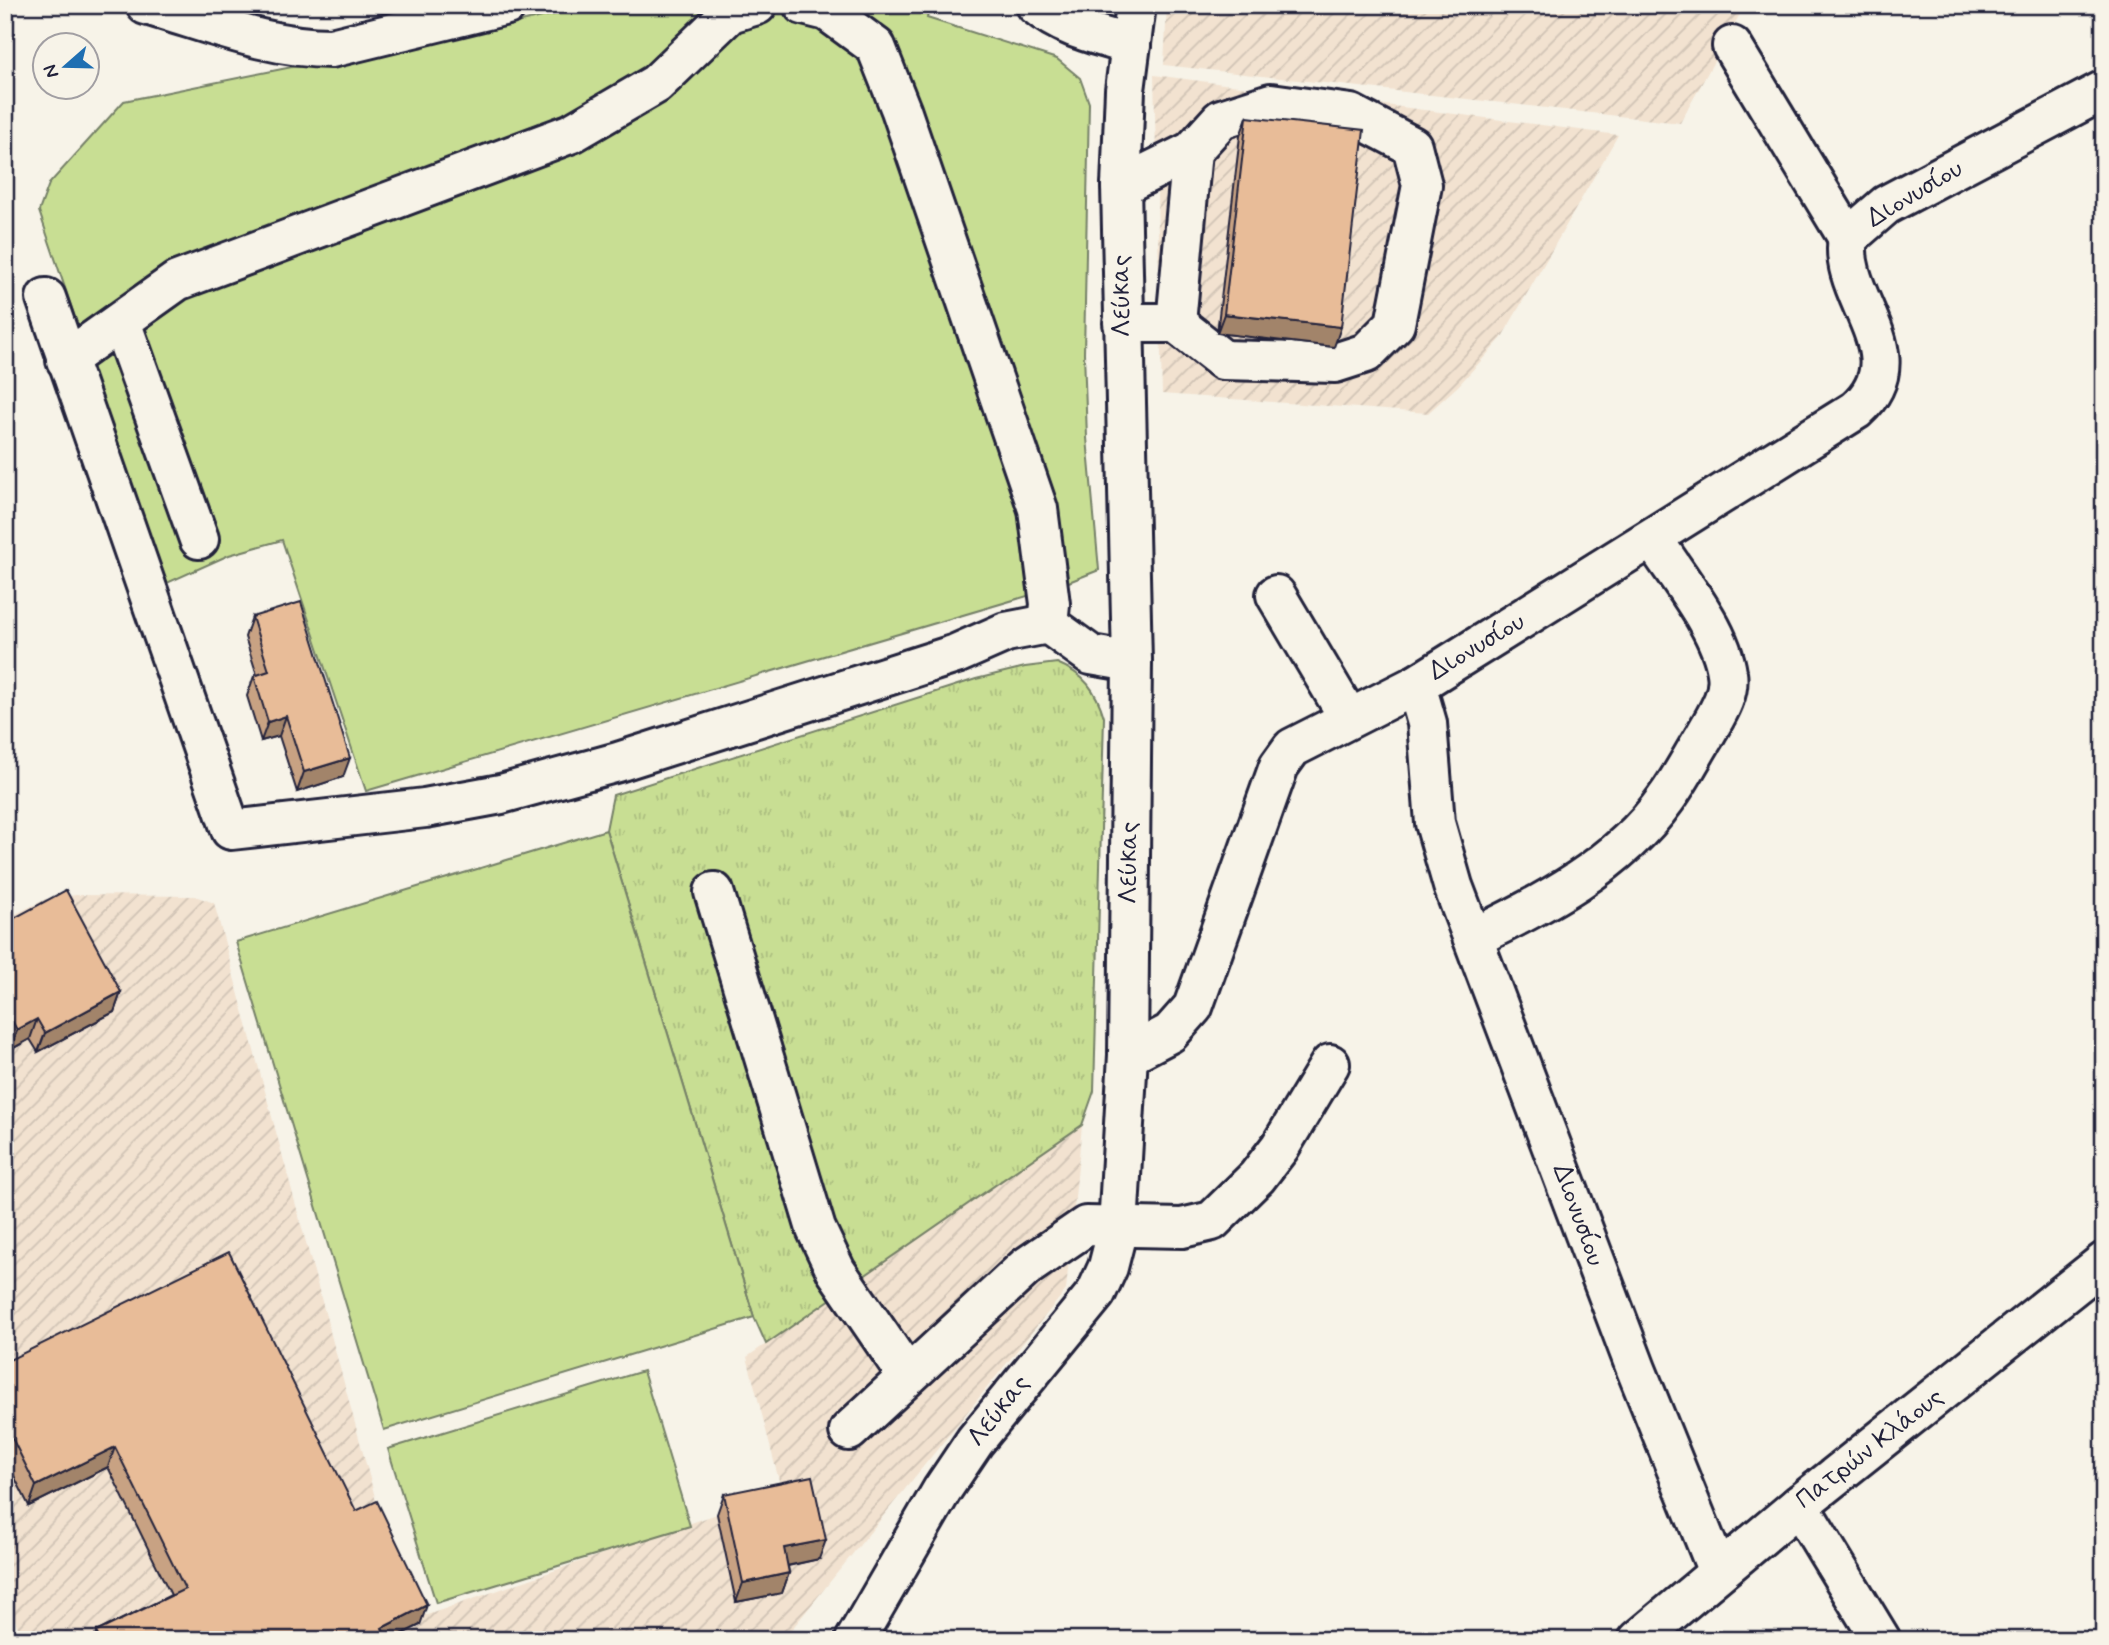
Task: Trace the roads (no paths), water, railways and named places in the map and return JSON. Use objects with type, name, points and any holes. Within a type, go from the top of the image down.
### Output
[{"type":"street","points":[[146,5],[270,41],[306,48],[331,48],[507,5]]},
{"type":"street","points":[[66,360],[177,281],[572,133],[656,84],[730,13],[757,5]]},
{"type":"street","points":[[803,5],[827,11],[876,47],[901,110],[1038,509],[1050,604],[1048,624]]},
{"type":"street","points":[[1036,5],[1051,18],[1071,27],[1131,45]]},
{"type":"street","name":"Λεύκας","points":[[855,1640],[942,1490],[975,1441],[1096,1293],[1108,1267],[1118,1228],[1128,1055],[1132,662],[1121,186],[1125,90],[1136,5]]},
{"type":"street","points":[[1732,46],[1849,238]]},
{"type":"street","name":"Διονυσίου","points":[[1718,1572],[1636,1369],[1452,886],[1435,823],[1427,723],[1416,685],[1857,410],[1875,391],[1880,366],[1878,348],[1851,273],[1846,249],[1849,238],[1886,205],[2104,90]]},
{"type":"street","points":[[1121,186],[1192,151],[1221,119],[1271,103],[1351,114],[1412,146],[1423,185],[1395,324],[1366,353],[1335,363],[1223,360],[1175,323],[1123,323]]},
{"type":"street","points":[[1175,323],[1192,151]]},
{"type":"street","points":[[46,298],[231,830],[425,808],[501,794],[618,762],[956,654],[1006,632],[1048,624],[1091,655],[1132,662]]},
{"type":"street","points":[[121,322],[199,539]]},
{"type":"street","points":[[1473,938],[1549,901],[1582,880],[1644,827],[1680,778],[1719,710],[1727,690],[1728,675],[1724,658],[1714,636],[1653,539]]},
{"type":"street","points":[[1276,595],[1349,718]]},
{"type":"street","points":[[1128,1055],[1170,1033],[1193,1007],[1279,766],[1292,748],[1416,685]]},
{"type":"street","points":[[714,892],[816,1229],[836,1271],[907,1375]]},
{"type":"street","points":[[849,1431],[907,1375],[1050,1248],[1086,1226],[1182,1228],[1212,1221],[1256,1177],[1280,1147],[1330,1064]]},
{"type":"street","name":"Πατρών Κλάους","points":[[1638,1640],[1799,1506],[2104,1262]]},
{"type":"street","points":[[1799,1506],[1881,1640]]}]
